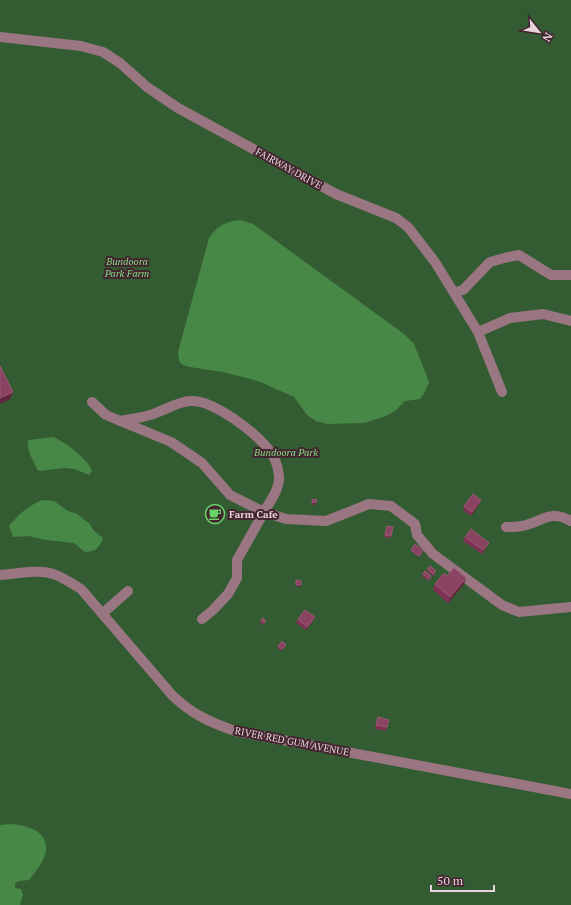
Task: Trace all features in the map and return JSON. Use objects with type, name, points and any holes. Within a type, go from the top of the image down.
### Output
[{"type":"street","name":"FAIRWAY DRIVE","points":[[0,37],[81,46],[103,52],[120,63],[147,87],[178,108],[336,194],[396,218],[408,227],[435,262],[455,292],[478,332],[502,392]]},
{"type":"street","points":[[455,292],[463,290],[490,262],[519,255],[551,275],[571,274]]},
{"type":"street","points":[[478,332],[510,318],[543,314],[571,322]]},
{"type":"street","points":[[120,421],[150,415],[190,401],[200,401],[223,411],[252,433],[270,451],[277,465],[279,477],[278,486],[237,560],[237,578],[228,594],[202,619]]},
{"type":"street","points":[[92,402],[106,415],[171,442],[202,463],[230,495],[264,512],[286,519],[326,521],[369,504],[391,506],[415,524],[417,536],[433,554],[502,605],[519,612],[571,607]]},
{"type":"street","points":[[506,528],[522,526],[551,516],[561,516],[571,521]]},
{"type":"street","name":"RIVER RED GUM AVENUE","points":[[0,575],[38,572],[53,574],[68,580],[102,613],[172,695],[185,707],[211,723],[235,731],[571,794]]},
{"type":"street","points":[[102,613],[128,591]]},
{"type":"green space","name":"Bundoora Park","points":[[0,0],[571,0],[571,905],[0,905]]},
{"type":"shaded area","points":[[240,220],[253,224],[404,334],[414,344],[429,382],[420,399],[405,401],[395,411],[386,416],[364,423],[327,424],[316,421],[307,415],[294,397],[258,381],[223,372],[183,365],[179,361],[178,352],[209,238],[222,225]]},
{"type":"shaded area","points":[[53,437],[70,447],[86,461],[92,471],[89,475],[75,469],[65,468],[38,471],[29,452],[28,440]]},
{"type":"shaded area","points":[[42,500],[54,501],[68,511],[77,514],[90,524],[93,530],[103,538],[99,547],[95,550],[85,552],[74,543],[46,540],[29,536],[13,537],[9,526],[24,511]]},
{"type":"shaded area","points":[[10,824],[29,827],[39,833],[46,843],[46,850],[42,862],[29,880],[15,883],[15,888],[21,889],[23,895],[20,905],[0,905],[0,825]]},
{"type":"building","points":[[0,366],[13,392],[0,398]]},
{"type":"building","points":[[473,494],[481,500],[472,512],[464,506]]},
{"type":"building","points":[[316,499],[317,502],[312,503],[312,500]]},
{"type":"building","points":[[387,526],[393,527],[391,536],[385,535]]},
{"type":"building","points":[[471,529],[489,543],[483,550],[465,537]]},
{"type":"building","points":[[415,544],[423,550],[419,556],[411,550]]},
{"type":"building","points":[[430,566],[436,571],[433,574],[428,569]]},
{"type":"building","points":[[454,568],[466,578],[450,597],[435,584],[444,573],[447,576]]},
{"type":"building","points":[[425,571],[431,576],[429,579],[423,574]]},
{"type":"building","points":[[296,580],[301,581],[301,585],[296,585]]},
{"type":"building","points":[[305,610],[315,617],[307,627],[298,619]]},
{"type":"building","points":[[263,618],[266,621],[264,623],[261,620]]},
{"type":"building","points":[[282,641],[286,645],[282,649],[278,646]]},
{"type":"building","points":[[378,717],[389,720],[387,727],[376,725]]},
{"type":"place","name":"Farm Cafe","points":[[215,514]]},
{"type":"park label","name":"Bundoora Park Farm","points":[[127,266]]}]
